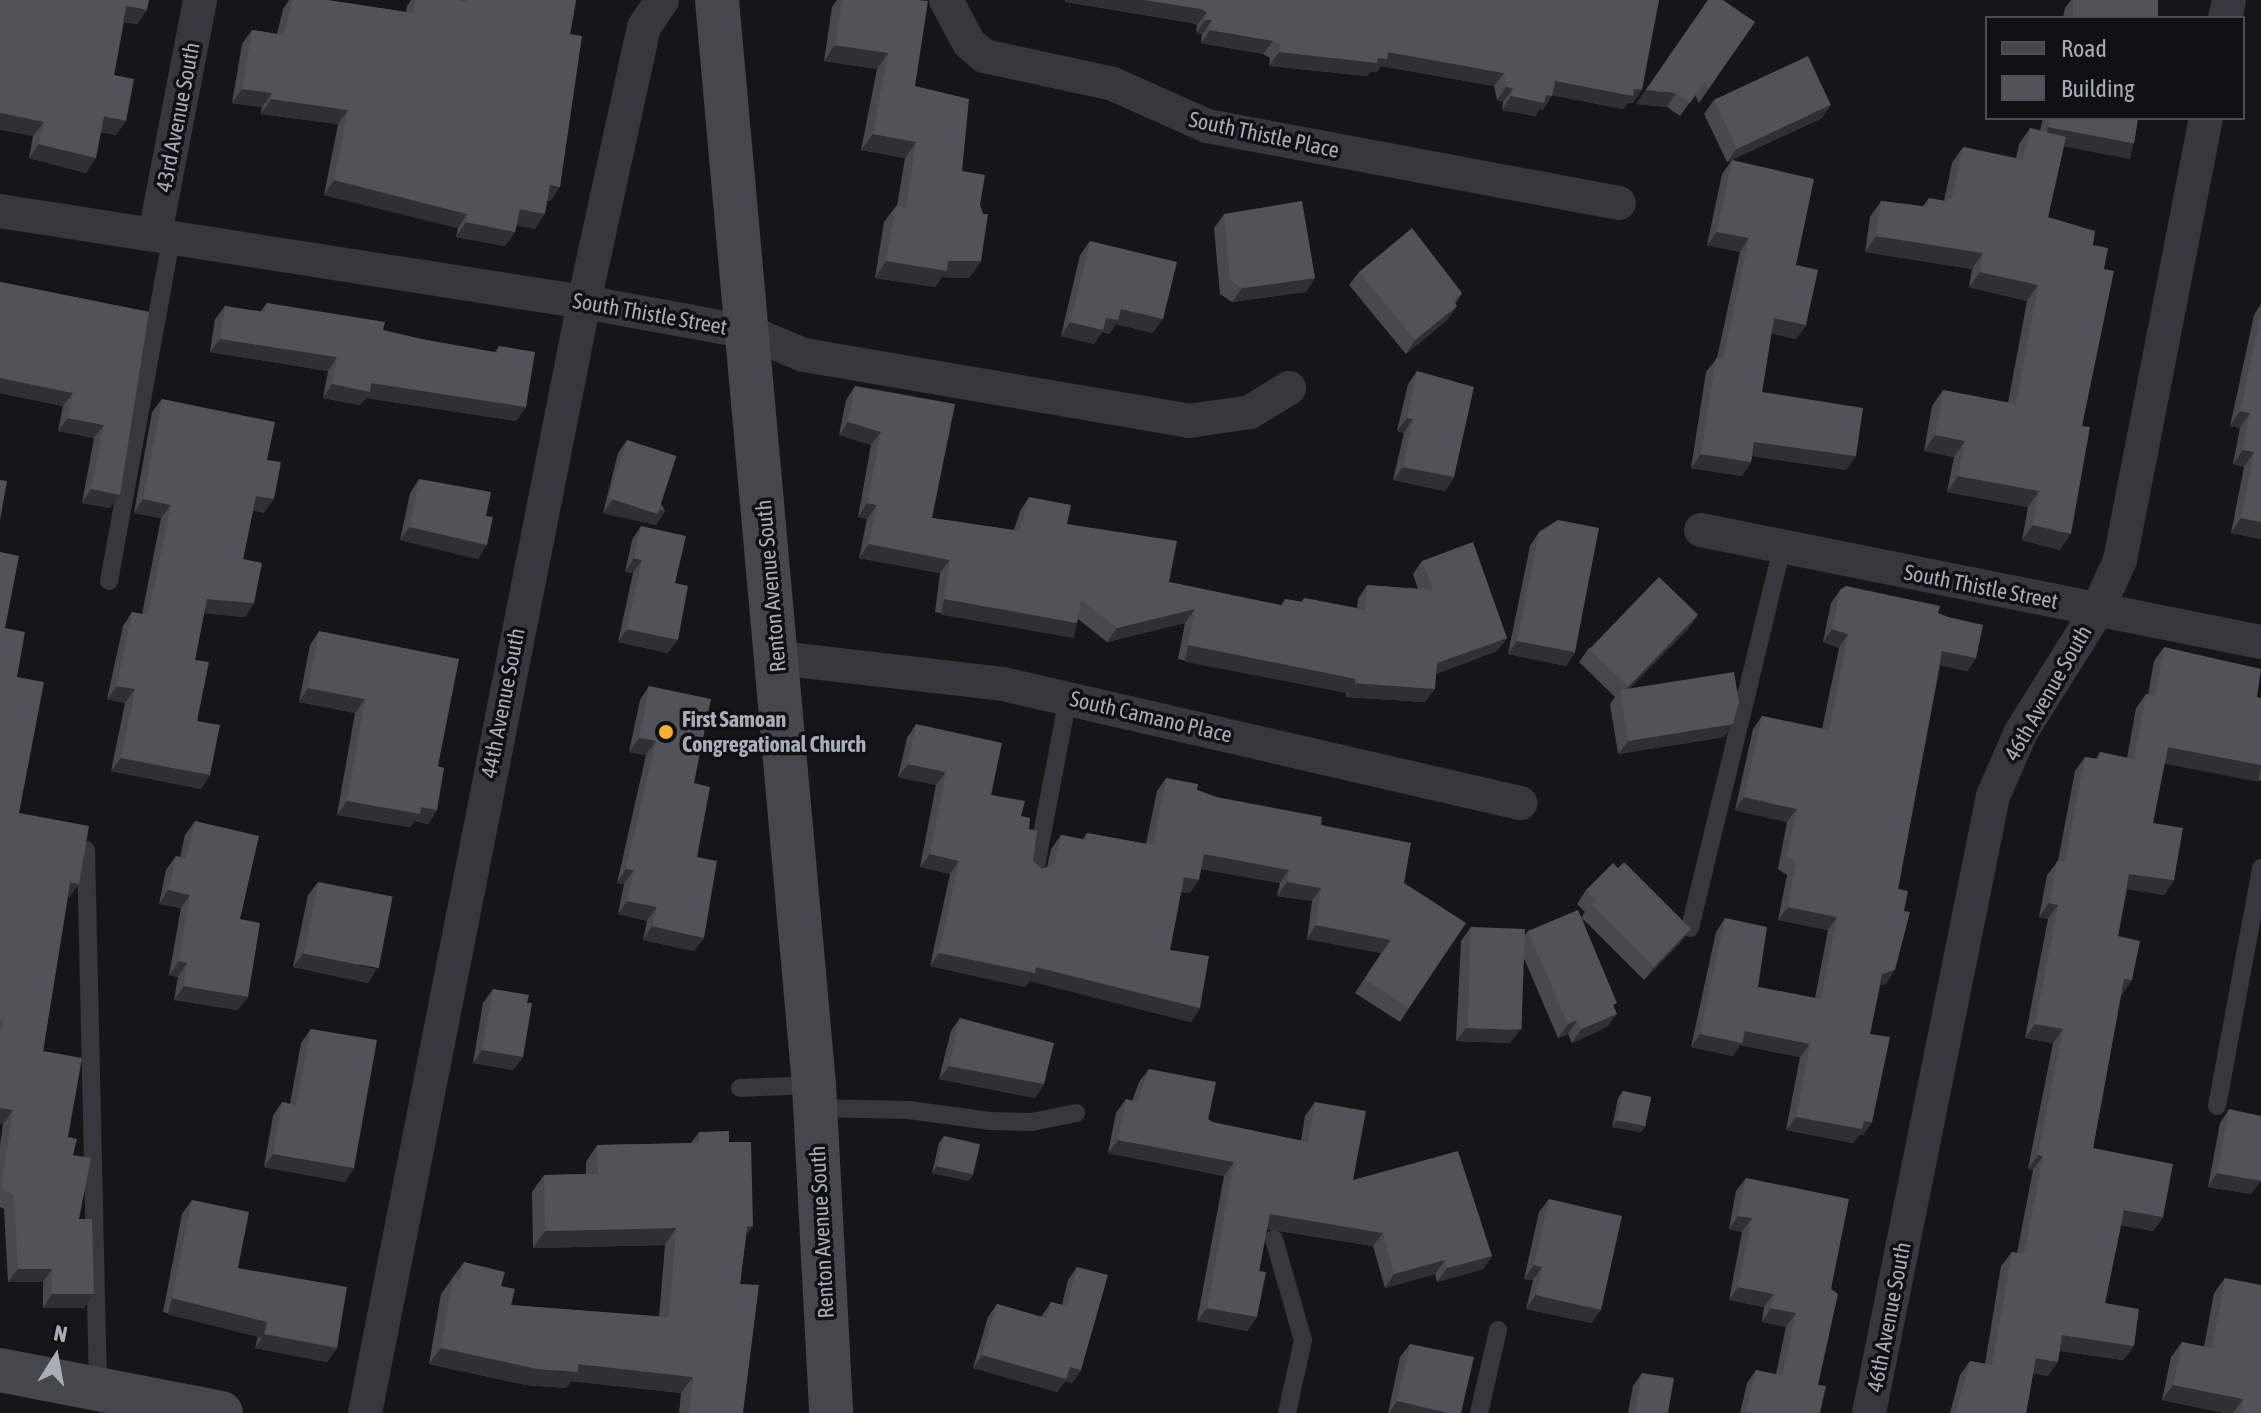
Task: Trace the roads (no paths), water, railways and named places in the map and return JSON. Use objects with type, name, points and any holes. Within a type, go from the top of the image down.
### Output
[{"type":"main road","name":"Renton Avenue South","points":[[717,0],[778,658],[814,1096],[831,1413]]},
{"type":"main road","points":[[0,1370],[221,1413]]},
{"type":"street","name":"43rd Avenue South","points":[[164,235],[200,0]]},
{"type":"street","name":"44th Avenue South","points":[[365,1413],[584,302],[644,27],[662,0]]},
{"type":"street","name":"South Thistle Place","points":[[946,0],[969,43],[984,56],[1113,84],[1207,126],[1619,203]]},
{"type":"street","name":"46th Avenue South","points":[[1869,1413],[1993,796],[2021,732],[2097,611],[2131,521],[2206,120]]},
{"type":"street","name":"South Thistle Street","points":[[0,211],[584,302],[748,332],[804,355],[1189,421],[1250,412],[1289,388]]},
{"type":"street","name":"South Thistle Street","points":[[1701,530],[2261,642]]},
{"type":"street","name":"South Camano Place","points":[[778,658],[1003,684],[1520,803]]},
{"type":"lane","points":[[109,581],[164,235]]},
{"type":"lane","points":[[1690,928],[1782,547]]},
{"type":"lane","points":[[1035,871],[1068,698]]},
{"type":"lane","points":[[86,850],[98,1389]]},
{"type":"lane","points":[[2217,1106],[2261,868]]},
{"type":"lane","points":[[740,1088],[990,1121],[1032,1122],[1076,1113]]},
{"type":"lane","points":[[1274,1239],[1303,1340],[1287,1413]]},
{"type":"lane","points":[[1479,1413],[1498,1330]]},
{"type":"place","name":"First Samoan Congregational Church","points":[[666,732]]}]
